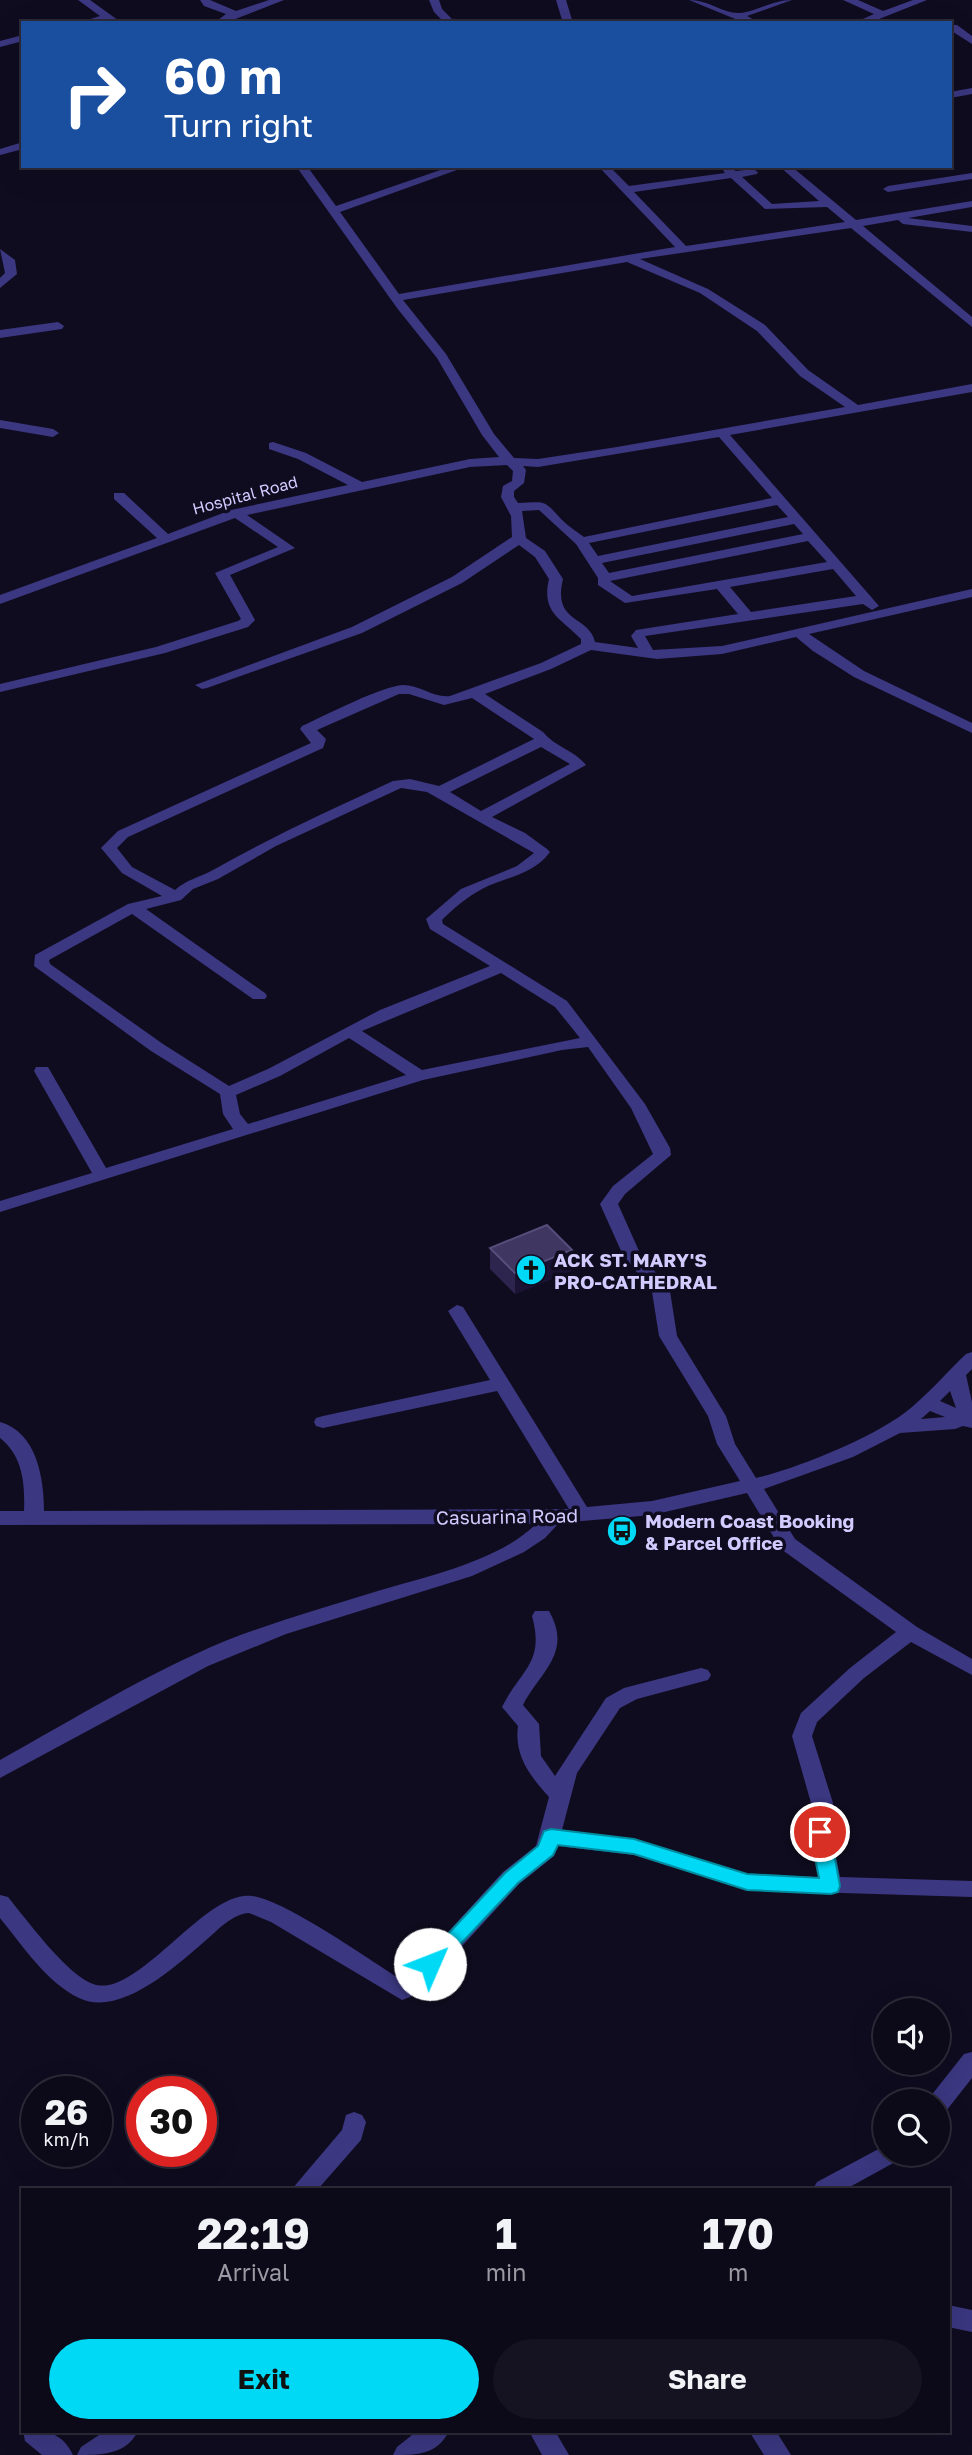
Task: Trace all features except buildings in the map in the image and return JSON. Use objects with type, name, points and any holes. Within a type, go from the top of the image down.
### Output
[{"type":"street","points":[[83,0],[112,20]]},
{"type":"street","points":[[205,0],[207,4],[236,14]]},
{"type":"street","points":[[223,21],[279,0]]},
{"type":"street","points":[[434,0],[437,10],[449,21]]},
{"type":"street","points":[[561,0],[567,21]]},
{"type":"street","points":[[694,0],[750,21]]},
{"type":"street","points":[[738,16],[787,0]]},
{"type":"street","points":[[848,0],[881,14]]},
{"type":"street","points":[[864,21],[922,0]]},
{"type":"street","points":[[953,27],[972,41]]},
{"type":"street","points":[[0,44],[21,39]]},
{"type":"street","points":[[952,95],[972,91]]},
{"type":"street","points":[[0,152],[21,146]]},
{"type":"street","points":[[302,168],[373,262],[396,298],[448,364],[472,408],[508,461],[520,470],[518,483],[508,489],[508,497],[516,507],[520,524],[519,539]]},
{"type":"street","points":[[333,211],[457,168]]},
{"type":"street","points":[[605,168],[685,251]]},
{"type":"street","points":[[786,168],[972,323]]},
{"type":"street","points":[[949,168],[966,177]]},
{"type":"street","points":[[626,190],[729,170],[753,172]]},
{"type":"street","points":[[729,170],[769,207],[829,204]]},
{"type":"street","points":[[888,189],[966,177]]},
{"type":"street","points":[[396,298],[628,258],[972,204]]},
{"type":"street","points":[[886,218],[972,229]]},
{"type":"street","points":[[0,252],[9,260],[11,274],[0,285]]},
{"type":"street","points":[[628,258],[704,291],[761,328],[804,373],[855,408]]},
{"type":"street","points":[[0,334],[58,326]]},
{"type":"street","name":"Hospital Road","points":[[0,600],[236,513],[359,486],[470,463],[538,463],[723,434],[972,388]]},
{"type":"street","points":[[0,424],[53,433]]},
{"type":"street","points":[[723,434],[879,614]]},
{"type":"street","points":[[273,446],[302,456],[359,486]]},
{"type":"street","points":[[119,496],[165,538]]},
{"type":"street","points":[[581,541],[782,500]]},
{"type":"street","points":[[516,507],[545,507],[557,522],[581,541],[605,578],[603,582],[630,600],[836,565]]},
{"type":"street","points":[[0,688],[160,650],[243,624],[248,620],[222,572],[288,548],[236,513]]},
{"type":"street","points":[[594,561],[798,519]]},
{"type":"street","points":[[605,578],[813,536]]},
{"type":"street","points":[[176,897],[127,870],[109,848],[123,834],[318,745],[319,739],[307,729],[383,696],[407,689],[441,702],[562,661],[584,650],[588,645],[588,638],[562,617],[552,595],[556,579],[540,554],[519,539]]},
{"type":"street","points":[[202,685],[357,630],[457,580],[519,539]]},
{"type":"street","points":[[721,585],[748,617]]},
{"type":"street","points":[[588,645],[649,655],[722,650],[971,594]]},
{"type":"street","points":[[649,655],[638,636],[641,633],[866,599]]},
{"type":"street","points":[[799,632],[814,647],[846,668],[935,708],[972,729]]},
{"type":"street","points":[[474,693],[538,735],[541,741],[571,755],[579,765],[481,817]]},
{"type":"street","points":[[441,791],[541,741]]},
{"type":"street","points":[[503,967],[420,999],[350,1031],[252,1084],[228,1092],[168,1057],[40,962],[47,953],[133,908],[176,897],[188,886],[214,876],[271,843],[398,784],[415,782],[441,791],[481,817],[510,828],[542,852],[538,859],[523,869],[478,885],[433,919],[436,926],[503,967],[567,1009],[639,1108],[661,1148],[662,1155],[648,1170],[615,1193],[609,1204],[631,1253],[661,1291],[668,1336],[717,1416],[726,1444],[754,1485],[788,1545],[909,1632],[972,1668]]},
{"type":"street","points":[[133,908],[259,996]]},
{"type":"street","points":[[350,1031],[419,1076]]},
{"type":"street","points":[[0,1207],[419,1076],[562,1045],[592,1042]]},
{"type":"street","points":[[42,1071],[102,1176]]},
{"type":"street","points":[[228,1092],[233,1121],[246,1129]]},
{"type":"street","points":[[457,1311],[582,1515]]},
{"type":"street","name":"Casuarina Road","points":[[0,1518],[554,1517],[652,1508],[754,1485],[826,1461],[897,1427],[922,1407],[972,1358]]},
{"type":"street","points":[[957,1374],[968,1424]]},
{"type":"street","points":[[323,1422],[501,1384]]},
{"type":"street","points":[[922,1407],[968,1424]]},
{"type":"street","points":[[897,1427],[968,1424]]},
{"type":"street","points":[[0,1428],[15,1442],[32,1466],[35,1482],[34,1518]]},
{"type":"street","points":[[0,1770],[167,1675],[233,1646],[455,1575],[529,1542],[544,1530],[554,1517]]},
{"type":"street","points":[[542,1616],[550,1635],[545,1661],[512,1707],[528,1724],[525,1742],[533,1765],[561,1796]]},
{"type":"street","points":[[831,1886],[820,1832],[822,1803],[802,1736],[808,1717],[857,1673],[909,1632]]},
{"type":"street","points":[[0,1903],[50,1959],[88,1992],[97,1994],[108,1994],[140,1980],[224,1913],[238,1905],[251,1904],[288,1921],[402,1991],[446,1949],[512,1878],[546,1850],[567,1771],[612,1703],[648,1687],[701,1675]]},
{"type":"street","points":[[551,1837],[634,1847],[747,1882],[972,1889]]},
{"type":"street","points":[[950,2089],[972,2061]]},
{"type":"street","points":[[305,2188],[353,2133],[355,2122]]},
{"type":"street","points":[[827,2188],[873,2163]]},
{"type":"street","points":[[972,2303],[972,2314]]},
{"type":"street","points":[[950,2316],[972,2321]]},
{"type":"street","points":[[34,2433],[60,2455]]},
{"type":"street","points":[[90,2455],[122,2433]]},
{"type":"street","points":[[406,2455],[434,2433]]},
{"type":"street","points":[[543,2433],[556,2455]]},
{"type":"street","points":[[763,2433],[778,2455]]},
{"type":"place","name":"ACK ST. MARY'S PRO-CATHEDRAL","points":[[531,1270]]},
{"type":"place","name":"Modern Coast Booking & Parcel Office","points":[[622,1531]]},
{"type":"route","points":[[430,1964],[512,1878],[546,1850],[551,1837],[634,1847],[671,1856],[704,1871],[747,1882],[831,1886],[820,1832]]}]
